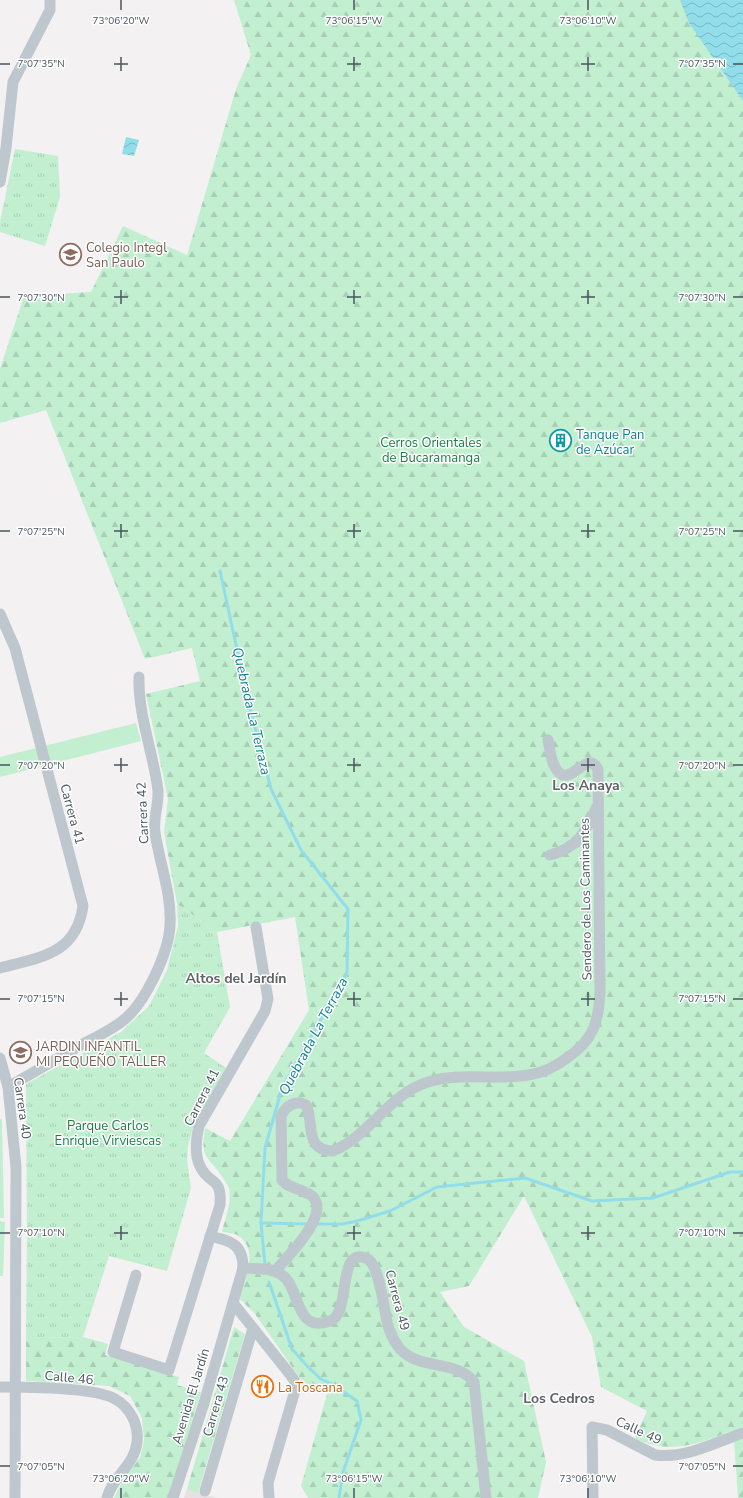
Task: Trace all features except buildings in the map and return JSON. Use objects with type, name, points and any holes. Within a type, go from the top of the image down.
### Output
[{"type":"street","points":[[0,182],[6,148],[13,82],[50,5]]},
{"type":"street","name":"Carrera 41","points":[[0,614],[9,631],[15,648],[83,906],[77,930],[61,948],[53,953],[0,968]]},
{"type":"street","name":"Carrera 42","points":[[8,1087],[109,1030],[125,1019],[136,1008],[160,964],[167,941],[170,909],[154,830],[158,792],[140,704],[139,677]]},
{"type":"street","points":[[548,740],[553,763],[560,774],[566,776],[571,775],[584,764],[589,763],[597,768],[598,804],[586,831],[571,847],[550,855]]},
{"type":"street","name":"Sendero de Los Caminantes","points":[[274,1271],[309,1230],[315,1218],[316,1211],[314,1200],[311,1195],[282,1180],[281,1116],[289,1105],[297,1103],[306,1105],[313,1140],[321,1148],[333,1151],[350,1141],[408,1092],[420,1085],[448,1078],[515,1076],[543,1072],[573,1054],[586,1041],[594,1029],[599,1016],[598,804]]},
{"type":"street","name":"Carrera 41","points":[[136,1275],[113,1352],[169,1370],[220,1205],[220,1187],[200,1166],[196,1151],[196,1139],[199,1126],[265,1011],[268,999],[256,927]]},
{"type":"street","name":"Carrera 40","points":[[0,1058],[8,1087],[16,1167],[15,1498]]},
{"type":"street","name":"Avenida El Jardín","points":[[173,1498],[204,1403],[243,1268],[241,1252],[234,1244],[210,1236]]},
{"type":"street","name":"Carrera 49","points":[[274,1271],[285,1277],[291,1285],[303,1315],[312,1321],[328,1322],[338,1316],[342,1306],[345,1294],[345,1278],[350,1264],[358,1258],[366,1257],[369,1260],[376,1271],[388,1326],[394,1340],[402,1351],[407,1356],[419,1361],[463,1372],[474,1382],[486,1498]]},
{"type":"street","points":[[243,1268],[274,1271]]},
{"type":"street","points":[[233,1303],[290,1373],[296,1387],[268,1482],[268,1498]]},
{"type":"street","name":"Carrera 43","points":[[205,1491],[253,1328]]},
{"type":"street","name":"Calle 46","points":[[0,1387],[69,1390],[107,1395],[123,1404],[129,1411],[137,1426],[138,1442],[131,1460],[113,1484],[107,1498]]},
{"type":"street","name":"Calle 49","points":[[593,1498],[592,1427],[607,1430],[655,1455],[668,1456],[681,1455],[743,1433]]},
{"type":"shaded area","points":[[187,1489],[217,1498],[184,1498]]},
{"type":"green space","name":"Cerros Orientales de Bucaramanga","points":[[234,0],[743,0],[743,1427],[689,1445],[676,1447],[663,1447],[649,1444],[635,1438],[647,1411],[601,1387],[592,1337],[524,1196],[469,1286],[440,1292],[464,1327],[524,1361],[546,1462],[538,1498],[308,1498],[301,1486],[327,1394],[304,1384],[255,1314],[240,1299],[249,1265],[248,1248],[244,1241],[237,1235],[222,1232],[230,1200],[229,1189],[223,1178],[206,1156],[204,1146],[205,1128],[230,1141],[309,1010],[295,917],[217,932],[177,904],[164,832],[168,799],[146,694],[200,681],[192,648],[145,659],[46,410],[0,423],[0,369],[24,296],[91,292],[123,226],[187,255],[236,89],[251,55]]},
{"type":"green space","points":[[15,149],[58,156],[60,197],[45,246],[0,232],[0,222]]},
{"type":"green space","points":[[136,723],[141,741],[0,777],[0,757]]},
{"type":"green space","name":"Parque Carlos Enrique Virviescas","points":[[177,904],[217,932],[230,1007],[204,1053],[226,1068],[193,1127],[188,1147],[187,1160],[191,1188],[167,1271],[109,1256],[83,1337],[26,1338],[26,1084],[121,1032],[149,1006],[167,970],[178,926]]},
{"type":"green space","points":[[0,1119],[2,1119],[4,1218],[0,1218]]},
{"type":"green space","points":[[0,1221],[5,1222],[3,1276],[0,1276]]},
{"type":"green space","points":[[234,1327],[245,1334],[198,1493],[187,1489]]},
{"type":"green space","points":[[83,1337],[108,1344],[105,1355],[179,1377],[177,1385],[201,1392],[168,1498],[114,1498],[123,1480],[140,1458],[144,1441],[142,1418],[130,1396],[109,1386],[26,1381],[26,1338]]},
{"type":"green space","points":[[743,1439],[743,1498],[738,1498],[734,1441]]},
{"type":"water","points":[[680,0],[743,0],[743,101],[689,23]]},
{"type":"water","points":[[126,137],[139,140],[134,156],[122,154]]},
{"type":"waterway","name":"Quebrada La Terraza","points":[[220,571],[248,700],[271,789],[301,850],[348,909],[347,973],[282,1088],[265,1148],[261,1223],[265,1265]]},
{"type":"waterway","points":[[315,1224],[343,1224],[390,1211],[437,1187],[525,1178],[592,1201],[653,1198],[730,1172],[743,1172]]},
{"type":"waterway","points":[[261,1223],[309,1224]]},
{"type":"waterway","name":"Quebrada La Terraza","points":[[269,1282],[292,1349],[321,1379],[332,1384],[357,1401],[361,1420],[343,1472],[339,1498]]},
{"type":"place","name":"Colegio Integl San Paulo","points":[[70,254]]},
{"type":"place","name":"Tanque Pan de Azúcar","points":[[560,441]]},
{"type":"place","name":"JARDIN INFANTIL MI PEQUEÑO TALLER","points":[[20,1053]]},
{"type":"place","name":"La Toscana","points":[[262,1387]]},
{"type":"district","name":"Los Anaya","points":[[586,785]]},
{"type":"district","name":"Altos del Jardín","points":[[236,978]]},
{"type":"district","name":"Los Cedros","points":[[559,1398]]}]
